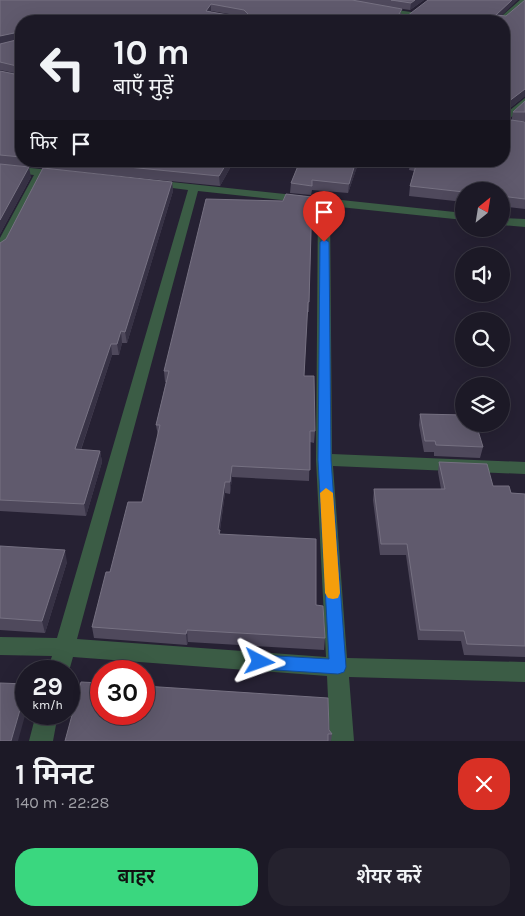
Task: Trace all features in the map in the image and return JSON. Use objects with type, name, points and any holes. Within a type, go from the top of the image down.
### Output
[{"type":"street","points":[[507,15],[524,0]]},
{"type":"street","points":[[374,9],[415,12],[411,15]]},
{"type":"street","points":[[510,118],[525,101]]},
{"type":"street","points":[[0,168],[70,175]]},
{"type":"street","points":[[0,249],[41,172]]},
{"type":"street","points":[[146,182],[455,216]]},
{"type":"street","points":[[61,660],[194,187]]},
{"type":"street","points":[[324,202],[324,460],[342,741]]},
{"type":"street","points":[[510,222],[525,223]]},
{"type":"street","points":[[324,460],[525,468]]},
{"type":"street","points":[[0,646],[64,648],[338,667],[525,672]]},
{"type":"street","points":[[40,741],[45,725]]},
{"type":"building","points":[[0,0],[352,0],[402,9],[399,14],[403,15],[249,15],[244,10],[211,4],[206,11],[228,15],[15,15],[15,33],[0,36]]},
{"type":"building","points":[[391,0],[415,0],[411,3]]},
{"type":"building","points":[[428,0],[512,0],[496,15],[408,15]]},
{"type":"building","points":[[525,0],[525,89],[510,100],[510,15],[507,15]]},
{"type":"building","points":[[15,40],[15,66],[0,62],[0,44]]},
{"type":"building","points":[[0,71],[15,74],[15,156],[0,155]]},
{"type":"building","points":[[525,101],[525,112],[513,112]]},
{"type":"building","points":[[510,120],[525,122],[525,199],[510,197],[510,182],[455,182],[455,191],[410,186],[416,167],[510,167]]},
{"type":"building","points":[[0,164],[29,167],[0,220]]},
{"type":"building","points":[[128,167],[224,167],[219,176]]},
{"type":"building","points":[[298,167],[354,167],[349,184],[312,180],[312,186],[291,183]]},
{"type":"building","points":[[43,168],[172,182],[125,332],[121,331],[117,344],[111,344],[75,449],[100,451],[84,504],[0,500],[0,243],[6,239]]},
{"type":"building","points":[[286,194],[312,197],[309,302],[304,376],[314,376],[315,431],[310,431],[310,470],[232,466],[230,482],[225,482],[218,530],[220,530],[219,534],[316,539],[316,605],[323,606],[325,638],[187,630],[186,634],[92,627],[106,572],[110,572],[128,502],[142,502],[160,425],[156,425],[169,371],[164,371],[206,199],[283,201]]},
{"type":"building","points":[[420,414],[455,415],[455,432],[478,432],[483,447],[436,445],[435,441],[425,441]]},
{"type":"building","points":[[439,462],[487,464],[493,486],[509,486],[511,493],[525,494],[525,646],[467,644],[464,631],[420,630],[407,544],[381,544],[374,489],[445,489]]},
{"type":"building","points":[[0,546],[65,550],[42,621],[0,618]]},
{"type":"building","points":[[81,682],[90,682],[90,725],[155,725],[155,687],[328,698],[329,730],[332,734],[328,734],[328,741],[65,741],[69,725],[80,725]]},
{"type":"building","points":[[0,683],[15,684],[16,725],[11,741],[0,741]]},
{"type":"slow traffic","points":[[326,493],[333,593]]},
{"type":"route","points":[[260,662],[338,667],[324,460],[324,242]]}]
